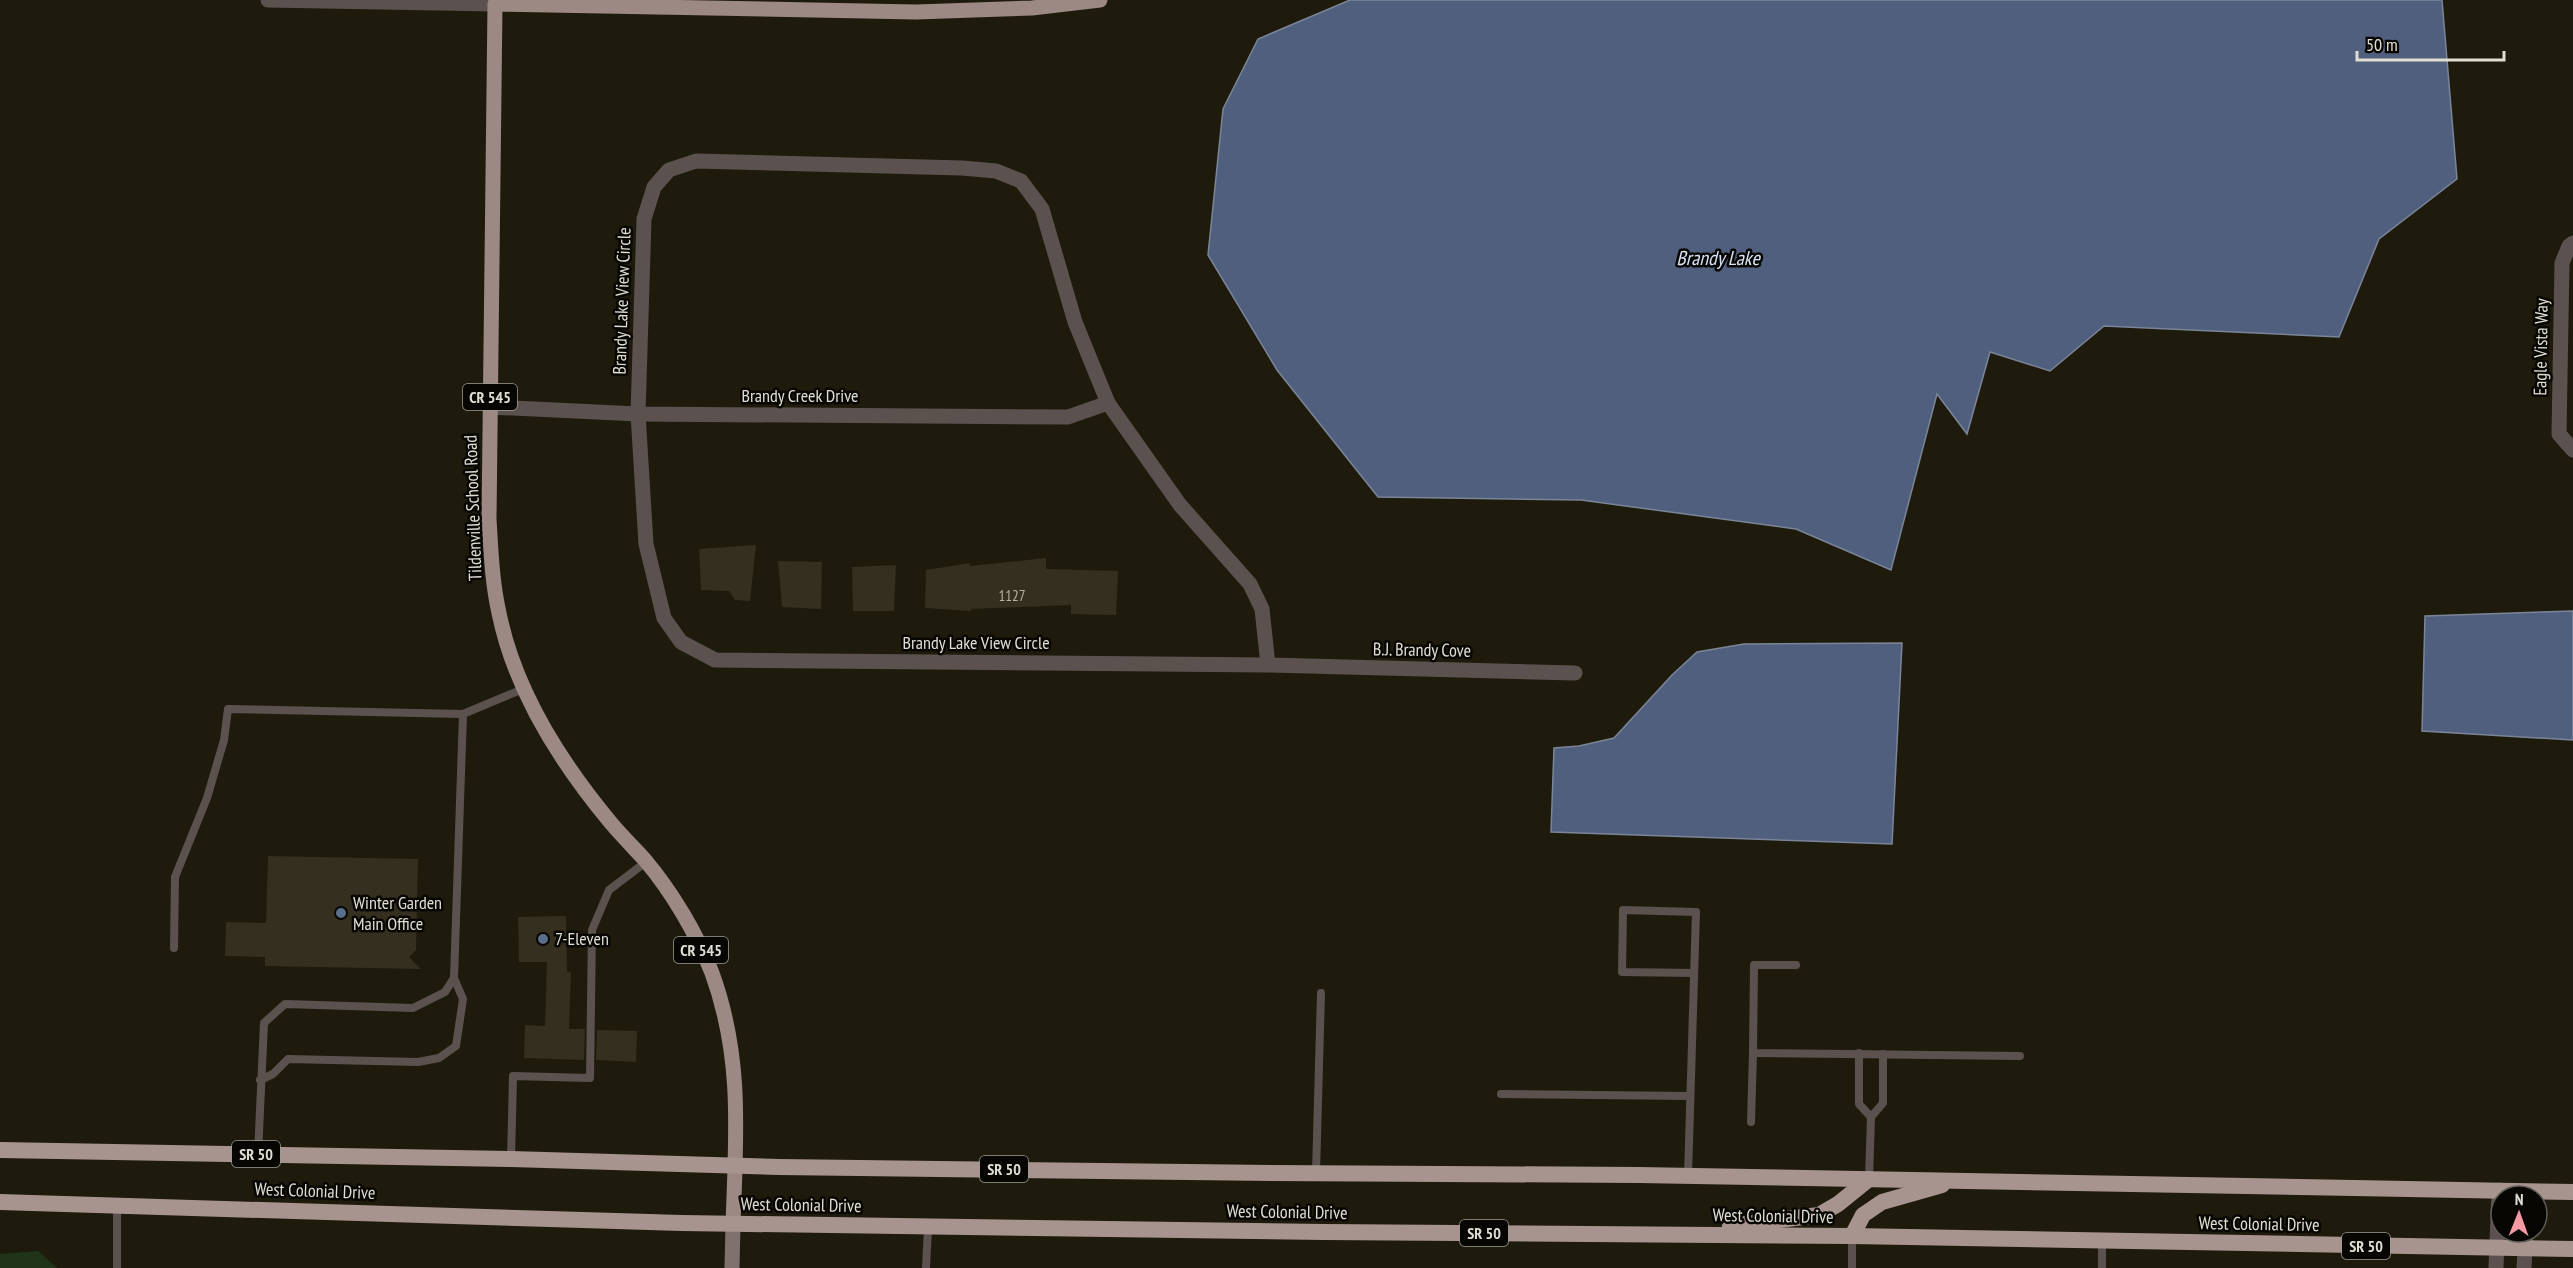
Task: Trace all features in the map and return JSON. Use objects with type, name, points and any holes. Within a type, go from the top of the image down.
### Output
[{"type":"highway","name":"West Colonial Drive","points":[[0,1150],[511,1159],[735,1166],[1688,1176],[2489,1190]]},
{"type":"highway","points":[[1667,1234],[1819,1215],[1838,1204],[1869,1179]]},
{"type":"highway","points":[[1852,1236],[1863,1215],[1882,1202],[1960,1180]]},
{"type":"highway","name":"West Colonial Drive","points":[[2549,1193],[2573,1192]]},
{"type":"highway","name":"West Colonial Drive","points":[[0,1202],[733,1224],[1852,1236],[2497,1248],[2511,1244]]},
{"type":"highway","name":"West Colonial Drive","points":[[2544,1244],[2573,1250]]},
{"type":"main road","points":[[495,2],[916,12],[1032,8],[1100,0]]},
{"type":"main road","name":"Tildenville School Road","points":[[495,2],[489,519],[492,571],[499,616],[523,689],[572,773],[612,824],[646,862],[675,903],[711,971],[723,1008],[735,1072],[735,1166]]},
{"type":"main road","name":"CR 545","points":[[732,1268],[735,1166]]},
{"type":"street","points":[[268,0],[495,2]]},
{"type":"street","name":"Brandy Lake View Circle","points":[[696,161],[962,168],[996,171],[1021,181],[1042,208],[1075,322],[1108,403],[1180,505],[1250,584],[1262,609],[1268,665],[715,660],[681,642],[664,618],[646,544],[638,414],[644,219],[654,187],[669,170],[696,161]]},
{"type":"street","name":"Eagle Vista Way","points":[[2573,243],[2569,246],[2562,263],[2566,372],[2559,434],[2573,450]]},
{"type":"street","name":"Brandy Creek Drive","points":[[490,407],[638,414],[1068,417],[1108,403]]},
{"type":"street","name":"B.J. Brandy Cove","points":[[1268,665],[1575,673]]},
{"type":"street","points":[[2496,1268],[2497,1244]]},
{"type":"street","points":[[2524,1268],[2525,1244]]},
{"type":"lane","points":[[174,948],[175,877],[207,798],[224,740],[228,709],[463,714],[523,689]]},
{"type":"lane","points":[[260,1080],[273,1074],[288,1059],[418,1062],[439,1058],[456,1046],[463,999],[454,978],[463,714]]},
{"type":"lane","points":[[511,1159],[513,1076],[591,1078],[592,930],[609,890],[646,862]]},
{"type":"lane","points":[[1688,1176],[1696,912],[1623,910],[1623,972],[1694,973]]},
{"type":"lane","points":[[1750,1122],[1754,965],[1796,965]]},
{"type":"lane","points":[[258,1154],[264,1023],[285,1004],[413,1008],[445,992],[454,978]]},
{"type":"lane","points":[[1316,1173],[1321,993]]},
{"type":"lane","points":[[1753,1053],[2020,1056]]},
{"type":"lane","points":[[1859,1053],[1859,1104],[1871,1117]]},
{"type":"lane","points":[[1869,1179],[1871,1117],[1883,1103],[1883,1054]]},
{"type":"lane","points":[[1502,1094],[1690,1096]]},
{"type":"lane","points":[[117,1204],[117,1268]]},
{"type":"lane","points":[[926,1268],[928,1227]]},
{"type":"lane","points":[[1852,1236],[1852,1268]]},
{"type":"lane","points":[[2102,1240],[2102,1268]]},
{"type":"green space","points":[[38,1251],[57,1268],[0,1268],[0,1254]]},
{"type":"water","name":"Brandy Lake","points":[[1350,0],[2442,0],[2457,179],[2379,239],[2339,337],[2104,326],[2050,371],[1990,352],[1967,434],[1937,394],[1891,570],[1796,529],[1581,500],[1378,497],[1277,370],[1208,255],[1223,109],[1258,39]]},
{"type":"water","points":[[2573,611],[2573,740],[2422,731],[2425,616]]},
{"type":"water","points":[[1902,643],[1892,844],[1551,832],[1554,748],[1579,746],[1614,738],[1672,675],[1697,652],[1744,644]]},
{"type":"building","points":[[756,545],[750,601],[735,600],[729,591],[701,590],[699,549]]},
{"type":"building","points":[[1046,558],[1046,569],[1118,571],[1116,615],[1071,614],[1071,605],[971,609],[971,611],[925,608],[926,570],[970,563],[970,566]]},
{"type":"building","points":[[778,561],[822,562],[821,609],[782,607]]},
{"type":"building","points":[[896,565],[894,611],[853,611],[852,567]]},
{"type":"building","points":[[268,856],[418,859],[416,950],[409,957],[421,969],[265,966],[265,957],[225,956],[226,922],[266,923]]},
{"type":"building","points":[[566,916],[567,972],[571,972],[569,1029],[585,1029],[584,1060],[524,1058],[525,1025],[545,1026],[547,962],[519,962],[518,917]]},
{"type":"building","points":[[597,1030],[637,1031],[636,1062],[596,1060]]},
{"type":"place","name":"Winter Garden Main Office","points":[[341,913]]},
{"type":"place","name":"7-Eleven","points":[[543,939]]}]
